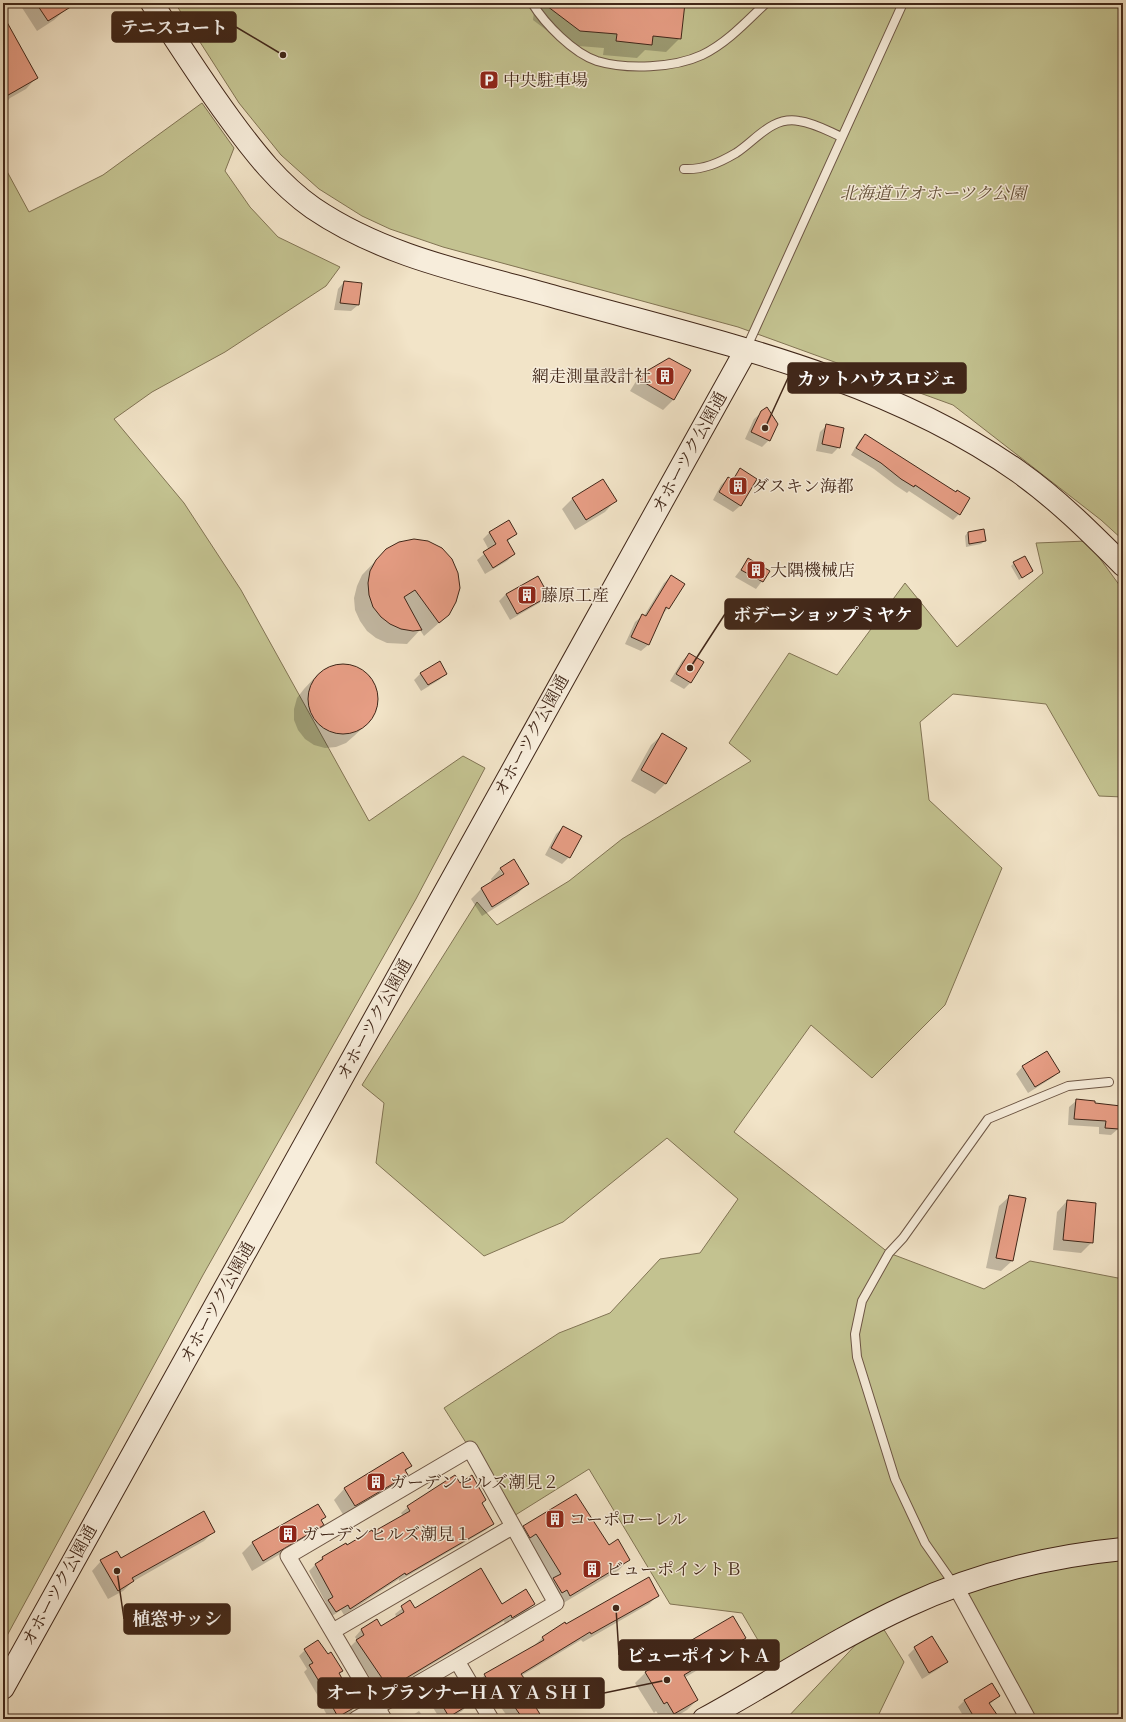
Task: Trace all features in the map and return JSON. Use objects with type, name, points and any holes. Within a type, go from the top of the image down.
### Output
[{"type":"street","points":[[152,3],[206,87],[248,144],[279,180],[312,207],[350,231],[383,247],[437,266],[746,350],[829,376],[890,400],[939,423],[1019,472],[1047,493],[1095,536],[1123,565]]},
{"type":"street","name":"オホーツク公園通","points":[[3,1688],[746,350]]},
{"type":"street","points":[[356,1719],[381,1713],[458,1661],[556,1602],[470,1449],[288,1556],[381,1713]]},
{"type":"street","points":[[333,1631],[512,1526]]},
{"type":"street","points":[[704,1719],[878,1620],[909,1605],[956,1586],[1031,1565],[1096,1552],[1123,1549]]},
{"type":"street","points":[[956,1586],[1028,1719]]},
{"type":"street","points":[[458,1661],[491,1719]]},
{"type":"lane","points":[[532,3],[545,22],[558,35],[576,49],[596,61],[652,66],[679,63],[702,55],[724,41],[766,3]]},
{"type":"lane","points":[[746,350],[903,3]]},
{"type":"lane","points":[[684,169],[697,170],[717,163],[737,152],[758,134],[777,122],[797,120],[813,124],[842,136]]},
{"type":"lane","points":[[956,1586],[925,1543],[895,1479],[857,1357],[855,1334],[862,1301],[889,1253],[904,1238],[988,1119],[1068,1086],[1110,1082]]},
{"type":"green space","name":"北海道立オホーツク公園","points":[[175,3],[1123,3],[1123,540],[1101,520],[953,405],[738,327],[443,247],[390,229],[362,216],[319,189],[281,155],[239,103]]},
{"type":"green space","points":[[202,103],[234,148],[225,171],[250,207],[278,237],[340,267],[326,286],[225,352],[152,392],[114,419],[184,503],[241,590],[369,821],[463,756],[485,768],[416,899],[203,1275],[3,1643],[3,164],[29,212],[103,175]]},
{"type":"green space","points":[[1087,541],[1123,590],[1123,797],[1099,796],[1046,704],[953,694],[920,722],[929,800],[1002,868],[945,1005],[872,1078],[811,1025],[734,1132],[889,1253],[984,1289],[1030,1261],[1123,1279],[1123,1714],[1114,1719],[1028,1719],[955,1587],[878,1620],[904,1662],[879,1714],[880,1719],[786,1719],[877,1622],[779,1676],[742,1613],[670,1604],[589,1469],[509,1519],[470,1449],[444,1408],[559,1333],[610,1313],[660,1259],[700,1253],[738,1199],[667,1138],[563,1222],[484,1256],[376,1163],[384,1103],[362,1085],[477,902],[497,925],[569,881],[622,839],[751,761],[729,743],[789,653],[837,675],[905,583],[957,647],[1043,573],[1036,543]]},
{"type":"building","points":[[36,3],[77,3],[48,21]]},
{"type":"building","points":[[543,3],[685,3],[681,39],[653,36],[652,45],[616,41],[617,34],[580,31]]},
{"type":"building","points":[[3,15],[38,78],[3,98]]},
{"type":"building","points":[[344,281],[362,283],[359,305],[340,303]]},
{"type":"building","name":"網走測量設計社","points":[[669,358],[691,370],[674,400],[640,380],[645,372]]},
{"type":"building","points":[[767,407],[778,424],[770,441],[751,432],[761,411]]},
{"type":"building","points":[[826,424],[844,428],[840,448],[822,444]]},
{"type":"building","points":[[865,434],[956,492],[957,490],[970,498],[960,515],[915,485],[914,487],[901,479],[881,463],[856,448]]},
{"type":"building","name":"ダスキン海都","points":[[740,468],[757,479],[741,506],[719,492],[728,477],[733,480]]},
{"type":"building","points":[[603,479],[617,501],[586,520],[572,498]]},
{"type":"building","points":[[509,520],[517,534],[507,540],[515,554],[493,568],[483,552],[496,544],[489,532]]},
{"type":"building","points":[[984,529],[986,541],[969,544],[968,532]]},
{"type":"building","points":[[414,539],[428,541],[442,548],[452,559],[458,573],[460,588],[456,602],[449,615],[439,623],[415,590],[404,597],[422,630],[413,631],[401,629],[390,624],[381,617],[373,607],[369,595],[368,583],[370,571],[376,560],[386,549],[399,542]]},
{"type":"building","points":[[1025,556],[1033,571],[1022,578],[1013,562]]},
{"type":"building","name":"大隅機械店","points":[[748,558],[770,571],[763,582],[741,570]]},
{"type":"building","points":[[671,575],[685,584],[669,609],[666,607],[649,645],[631,637],[642,614],[646,616]]},
{"type":"building","name":"藤原工産","points":[[538,576],[549,596],[517,614],[506,594]]},
{"type":"building","points":[[689,653],[704,662],[691,683],[676,674]]},
{"type":"building","points":[[440,661],[447,674],[428,685],[420,673]]},
{"type":"building","points":[[336,664],[350,664],[363,670],[372,679],[376,685],[378,699],[376,713],[368,724],[357,732],[350,734],[336,734],[329,732],[318,724],[310,713],[308,706],[308,692],[310,685],[318,674],[329,666]]},
{"type":"building","points":[[662,733],[687,748],[666,784],[641,770]]},
{"type":"building","points":[[563,826],[582,836],[570,858],[551,848]]},
{"type":"building","points":[[514,859],[529,884],[492,907],[481,888],[504,874],[500,868]]},
{"type":"building","points":[[1047,1051],[1060,1072],[1035,1087],[1022,1066]]},
{"type":"building","points":[[1076,1099],[1121,1106],[1119,1129],[1105,1128],[1106,1121],[1074,1119]]},
{"type":"building","points":[[1009,1195],[1026,1198],[1013,1261],[996,1258]]},
{"type":"building","points":[[1067,1200],[1096,1203],[1093,1243],[1063,1240]]},
{"type":"building","name":"ガーデンヒルズ潮見２","points":[[403,1452],[412,1466],[405,1470],[408,1475],[355,1506],[344,1488]]},
{"type":"building","points":[[455,1475],[460,1483],[472,1475],[486,1500],[482,1503],[494,1524],[406,1575],[405,1573],[350,1609],[348,1605],[336,1612],[328,1600],[333,1597],[315,1564],[323,1559],[322,1557],[346,1543],[347,1545],[372,1530],[373,1532],[410,1511],[407,1506]]},
{"type":"building","points":[[576,1494],[609,1545],[618,1539],[630,1560],[570,1596],[567,1590],[562,1593],[553,1578],[561,1574],[536,1534],[530,1538],[523,1526]]},
{"type":"building","name":"ガーデンヒルズ潮見１","points":[[318,1504],[326,1517],[321,1520],[324,1525],[263,1561],[252,1542]]},
{"type":"building","points":[[204,1511],[215,1532],[132,1578],[134,1581],[118,1591],[100,1560],[117,1551],[121,1558]]},
{"type":"building","points":[[481,1568],[502,1604],[526,1589],[535,1604],[512,1618],[511,1615],[393,1686],[388,1678],[384,1681],[356,1640],[364,1635],[361,1629],[377,1619],[381,1626],[404,1612],[401,1606],[410,1600],[415,1608]]},
{"type":"building","points":[[649,1577],[659,1596],[591,1634],[590,1632],[521,1674],[536,1694],[530,1698],[543,1719],[523,1719],[500,1686],[493,1690],[484,1674],[544,1640],[542,1637],[565,1622],[566,1624]]},
{"type":"building","points":[[733,1616],[746,1638],[684,1675],[698,1700],[674,1714],[667,1702],[664,1704],[645,1672],[680,1651],[678,1648]]},
{"type":"building","points":[[932,1636],[948,1662],[929,1673],[914,1647]]},
{"type":"building","points":[[318,1640],[328,1654],[331,1652],[343,1671],[339,1673],[357,1706],[338,1717],[327,1697],[328,1696],[309,1665],[313,1663],[304,1649]]},
{"type":"building","points":[[992,1683],[1000,1696],[989,1703],[1000,1719],[975,1719],[964,1700]]},
{"type":"building","points":[[459,1686],[470,1704],[449,1717],[438,1698]]},
{"type":"place","name":"テニスコート","points":[[283,55]]},
{"type":"place","name":"中央駐車場","points":[[489,80]]},
{"type":"place","name":"網走測量設計社","points":[[665,376]]},
{"type":"place","name":"カットハウスロジェ","points":[[765,428]]},
{"type":"place","name":"ダスキン海都","points":[[738,486]]},
{"type":"place","name":"大隅機械店","points":[[756,570]]},
{"type":"place","name":"藤原工産","points":[[527,595]]},
{"type":"place","name":"ボデーショップミヤケ","points":[[690,668]]},
{"type":"place","name":"ガーデンヒルズ潮見２","points":[[376,1482]]},
{"type":"place","name":"コーポローレル","points":[[555,1519]]},
{"type":"place","name":"ガーデンヒルズ潮見１","points":[[288,1534]]},
{"type":"place","name":"ビューポイントＢ","points":[[592,1569]]},
{"type":"place","name":"植窓サッシ","points":[[117,1571]]},
{"type":"place","name":"ビューポイントＡ","points":[[616,1608]]},
{"type":"place","name":"オートプランナーＨＡＹＡＳＨＩ","points":[[667,1680]]}]
